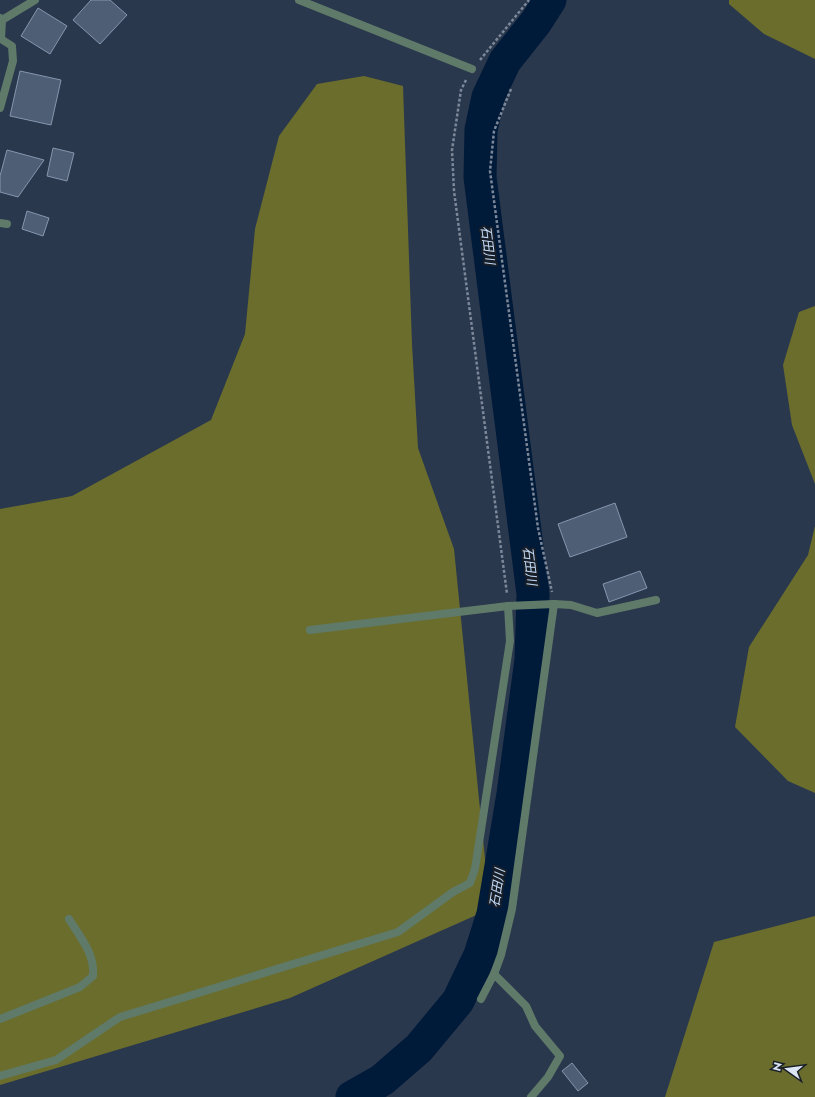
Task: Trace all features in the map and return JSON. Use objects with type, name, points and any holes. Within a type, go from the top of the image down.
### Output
[{"type":"street","points":[[0,108],[13,61],[12,46],[1,39],[1,19],[35,0]]},
{"type":"street","points":[[299,0],[472,69]]},
{"type":"street","points":[[310,630],[508,606],[554,604],[571,605],[597,613],[656,600]]},
{"type":"street","points":[[481,999],[494,974],[501,955],[512,909],[554,604]]},
{"type":"street","points":[[0,1076],[56,1060],[120,1017],[398,932],[452,892],[470,883],[477,861],[510,641],[508,606]]},
{"type":"street","points":[[0,1019],[80,988],[93,976],[94,968],[90,952],[69,919]]},
{"type":"street","points":[[494,974],[526,1006],[535,1026],[560,1056],[548,1077],[531,1097]]},
{"type":"path","points":[[508,606],[454,191],[452,150],[461,90],[472,69],[529,0]]},
{"type":"path","points":[[511,89],[494,131],[490,171],[538,528],[554,604]]},
{"type":"shaded area","points":[[729,0],[815,0],[815,59],[764,34],[729,4]]},
{"type":"shaded area","points":[[364,76],[403,86],[412,344],[418,448],[454,549],[490,909],[290,998],[0,1085],[0,509],[72,496],[211,420],[245,334],[255,229],[279,136],[317,84]]},
{"type":"shaded area","points":[[815,306],[815,484],[792,425],[783,365],[799,312]]},
{"type":"shaded area","points":[[815,526],[815,793],[788,781],[735,727],[749,647],[808,555]]},
{"type":"shaded area","points":[[815,916],[815,1097],[665,1097],[714,942]]},
{"type":"building","points":[[91,0],[110,0],[127,15],[100,44],[73,20]]},
{"type":"building","points":[[38,8],[67,26],[50,54],[21,36]]},
{"type":"building","points":[[20,71],[61,80],[51,125],[10,116]]},
{"type":"building","points":[[53,148],[74,153],[67,181],[47,176]]},
{"type":"building","points":[[7,150],[44,160],[18,197],[0,192],[0,176]]},
{"type":"building","points":[[27,211],[49,218],[43,236],[22,229]]},
{"type":"building","points":[[615,503],[627,537],[570,557],[558,524]]},
{"type":"building","points":[[640,571],[647,588],[609,602],[603,584]]},
{"type":"building","points":[[572,1063],[588,1083],[578,1091],[562,1071]]},
{"type":"waterway","name":"石田川","points":[[352,1097],[382,1080],[419,1048],[458,1001],[480,955],[493,914],[513,794],[531,660],[533,594],[480,177],[481,130],[488,97],[505,61],[536,22],[550,0]]}]
